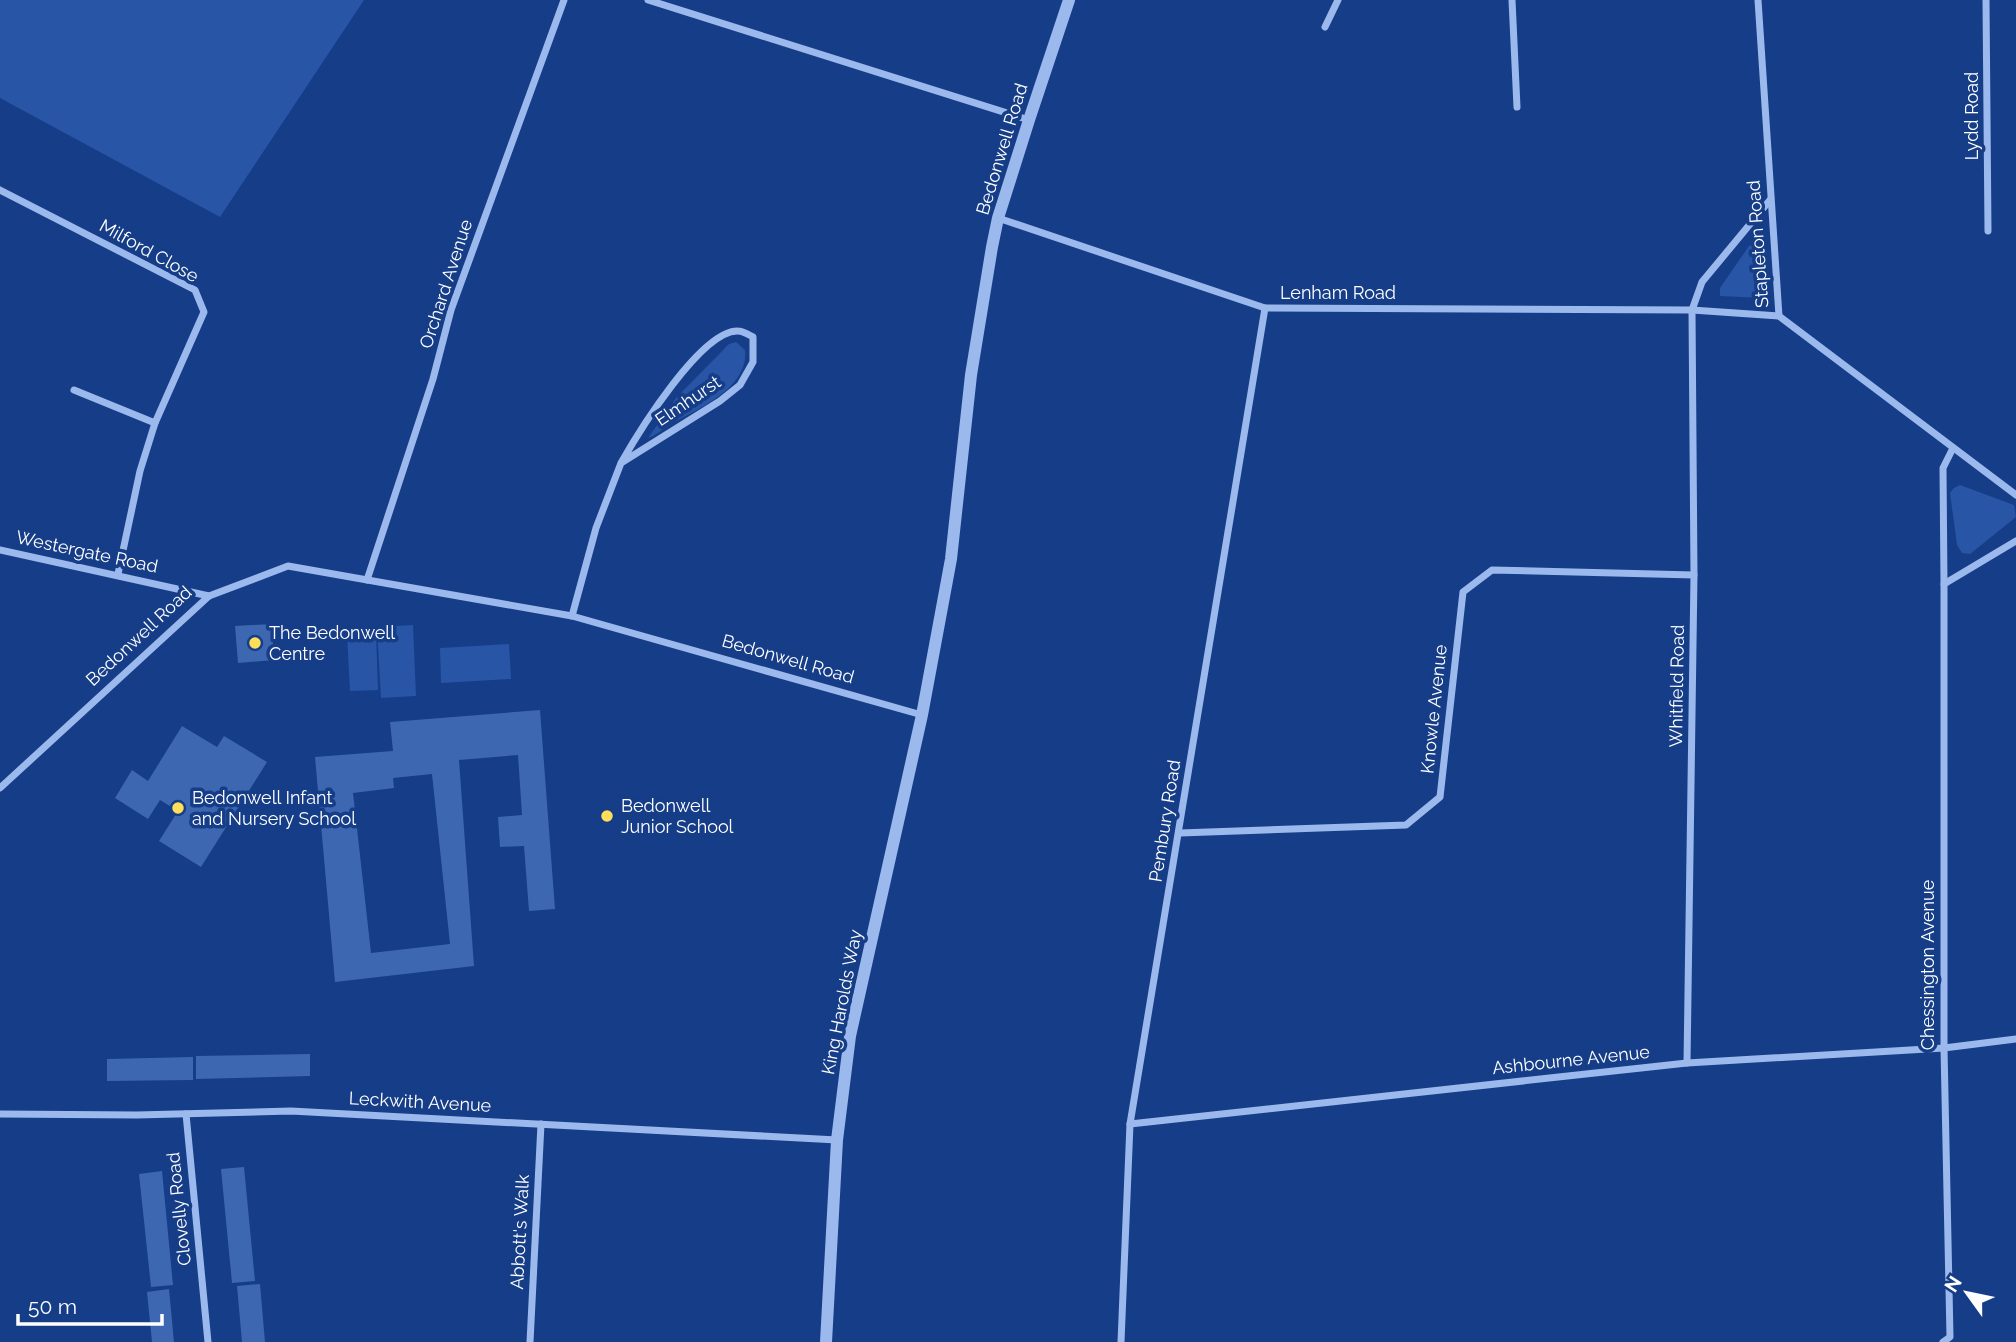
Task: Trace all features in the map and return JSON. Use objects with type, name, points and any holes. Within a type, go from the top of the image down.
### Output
[{"type":"street","name":"Orchard Avenue","points":[[366,580],[433,379],[452,310],[564,0]]},
{"type":"street","points":[[648,0],[1028,120]]},
{"type":"street","name":"Bedonwell Road","points":[[0,788],[208,596],[288,566],[572,616],[922,715],[951,559],[971,375],[998,218],[1069,0]]},
{"type":"street","points":[[1325,27],[1338,0]]},
{"type":"street","points":[[1512,0],[1517,107]]},
{"type":"street","name":"Stapleton Road","points":[[1758,0],[1779,316],[2016,495]]},
{"type":"street","name":"Lydd Road","points":[[1986,0],[1988,231]]},
{"type":"street","name":"Milford Close","points":[[0,190],[195,290],[204,312],[155,423],[140,471],[118,574]]},
{"type":"street","points":[[1692,310],[1702,282],[1770,200]]},
{"type":"street","name":"Lenham Road","points":[[998,218],[1265,308],[1692,310],[1779,316]]},
{"type":"street","name":"Pembury Road","points":[[1121,1342],[1130,1124],[1265,308]]},
{"type":"street","name":"Whitfield Road","points":[[1688,1063],[1694,575],[1692,310]]},
{"type":"street","name":"Elmhurst","points":[[572,616],[596,528],[621,463],[647,418],[697,355],[726,333],[740,330],[753,337],[752,362],[740,385],[720,401],[621,463]]},
{"type":"street","points":[[74,390],[155,423]]},
{"type":"street","name":"Chessington Avenue","points":[[1943,1342],[1950,1337],[1944,1048],[1943,468],[1953,448]]},
{"type":"street","points":[[1944,584],[2016,541]]},
{"type":"street","name":"Westergate Road","points":[[0,550],[208,596]]},
{"type":"street","name":"Knowle Avenue","points":[[1180,833],[1406,825],[1440,797],[1464,592],[1492,570],[1694,575]]},
{"type":"street","name":"King Harolds Way","points":[[826,1342],[837,1140],[850,1036],[922,715]]},
{"type":"street","name":"Ashbourne Avenue","points":[[1130,1124],[1688,1063],[1944,1048],[2016,1039]]},
{"type":"street","name":"Leckwith Avenue","points":[[0,1114],[291,1111],[837,1140]]},
{"type":"street","name":"Clovelly Road","points":[[186,1114],[208,1342]]},
{"type":"street","name":"Abbott's Walk","points":[[530,1342],[541,1124]]},
{"type":"shaded area","points":[[0,0],[364,0],[220,217],[0,98]]},
{"type":"shaded area","points":[[1755,244],[1762,248],[1765,293],[1762,298],[1720,296],[1720,288],[1749,246]]},
{"type":"shaded area","points":[[736,342],[745,350],[744,363],[730,386],[720,396],[648,438],[676,398],[729,344]]},
{"type":"shaded area","points":[[1960,485],[2014,505],[2016,517],[1970,554],[1962,553],[1957,545],[1950,493]]},
{"type":"shaded area","points":[[413,625],[416,696],[381,698],[377,627]]},
{"type":"shaded area","points":[[376,633],[378,690],[350,691],[347,635]]},
{"type":"shaded area","points":[[509,644],[511,679],[441,683],[440,648]]},
{"type":"building","name":"The Bedonwell Centre","points":[[272,624],[274,660],[238,663],[235,626]]},
{"type":"building","points":[[540,710],[555,909],[529,911],[524,846],[500,847],[498,817],[522,815],[518,755],[459,760],[474,966],[335,982],[315,757],[393,751],[390,722]],"holes":[[[432,774],[450,944],[371,953],[353,793],[394,788],[393,778]]]},
{"type":"building","points":[[182,726],[217,747],[224,736],[267,762],[201,867],[159,841],[178,811],[160,800],[148,819],[115,798],[132,770],[148,781]]},
{"type":"building","points":[[310,1054],[310,1076],[196,1079],[196,1056]]},
{"type":"building","points":[[193,1057],[193,1080],[107,1081],[107,1059]]},
{"type":"building","points":[[244,1167],[255,1281],[232,1283],[221,1169]]},
{"type":"building","points":[[162,1171],[173,1285],[151,1287],[139,1174]]},
{"type":"building","points":[[260,1284],[265,1342],[242,1342],[237,1286]]},
{"type":"building","points":[[169,1289],[174,1342],[152,1342],[147,1292]]},
{"type":"place","name":"The Bedonwell Centre","points":[[255,643]]},
{"type":"place","name":"Bedonwell Infant and Nursery School","points":[[178,808]]},
{"type":"place","name":"Bedonwell Junior School","points":[[607,816]]}]
